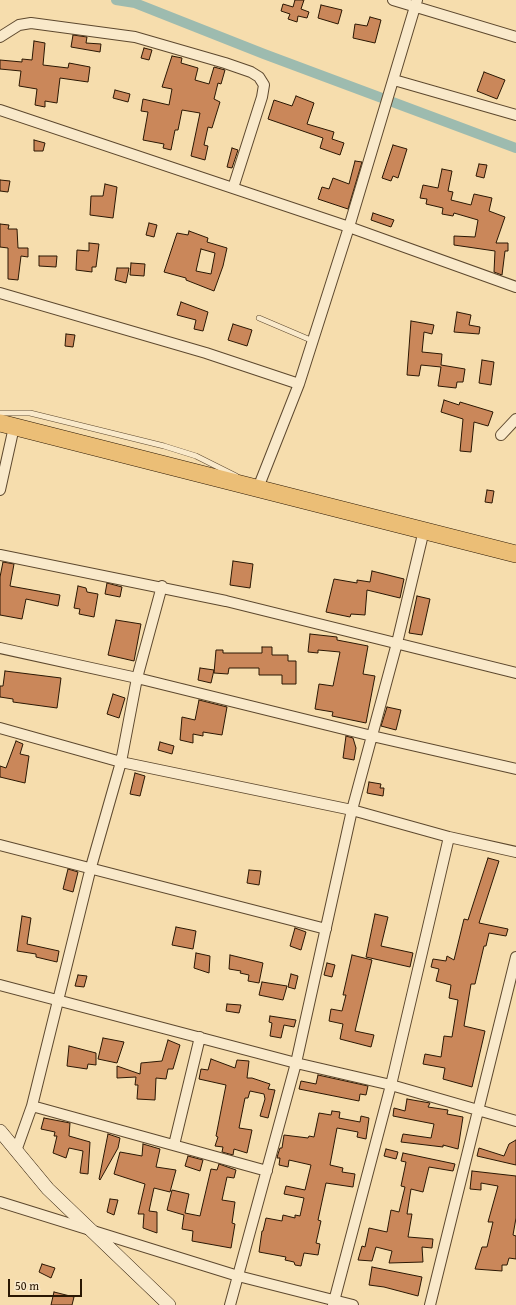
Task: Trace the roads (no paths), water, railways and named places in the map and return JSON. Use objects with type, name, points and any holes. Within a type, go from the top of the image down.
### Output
[{"type":"highway","points":[[7,425],[516,554]]},
{"type":"street","points":[[393,0],[416,3],[516,37]]},
{"type":"street","points":[[258,488],[299,384],[350,227],[416,3]]},
{"type":"street","points":[[0,37],[19,25],[31,23],[135,37],[225,63],[251,72],[259,77],[264,85],[262,97],[233,188]]},
{"type":"street","points":[[394,80],[516,114]]},
{"type":"street","points":[[0,110],[350,227],[516,287]]},
{"type":"street","points":[[0,293],[206,353],[299,384]]},
{"type":"street","points":[[501,435],[516,419]]},
{"type":"street","points":[[0,490],[7,425]]},
{"type":"street","points":[[230,1305],[296,1063],[352,810],[397,643],[424,530]]},
{"type":"street","points":[[0,555],[162,586],[516,673]]},
{"type":"street","points":[[16,1151],[32,1106],[91,867],[121,762],[137,678],[162,586]]},
{"type":"street","points":[[0,648],[137,678],[372,736],[516,769]]},
{"type":"street","points":[[0,728],[121,762],[352,810],[449,837],[516,852]]},
{"type":"street","points":[[334,1302],[391,1085],[449,837]]},
{"type":"street","points":[[0,845],[91,867],[326,929]]},
{"type":"street","points":[[430,1305],[479,1112],[516,957]]},
{"type":"street","points":[[0,985],[296,1063],[391,1085],[479,1112],[516,1121]]},
{"type":"street","points":[[174,1145],[200,1037]]},
{"type":"street","points":[[32,1106],[267,1170]]},
{"type":"street","points":[[0,1131],[48,1189],[169,1305]]},
{"type":"street","points":[[0,1202],[238,1276],[334,1302],[353,1305]]},
{"type":"lane","points":[[259,318],[313,340]]},
{"type":"lane","points":[[0,413],[30,413],[164,446],[196,456],[258,488]]},
{"type":"waterway","points":[[116,0],[135,3],[264,54],[516,148]]}]
